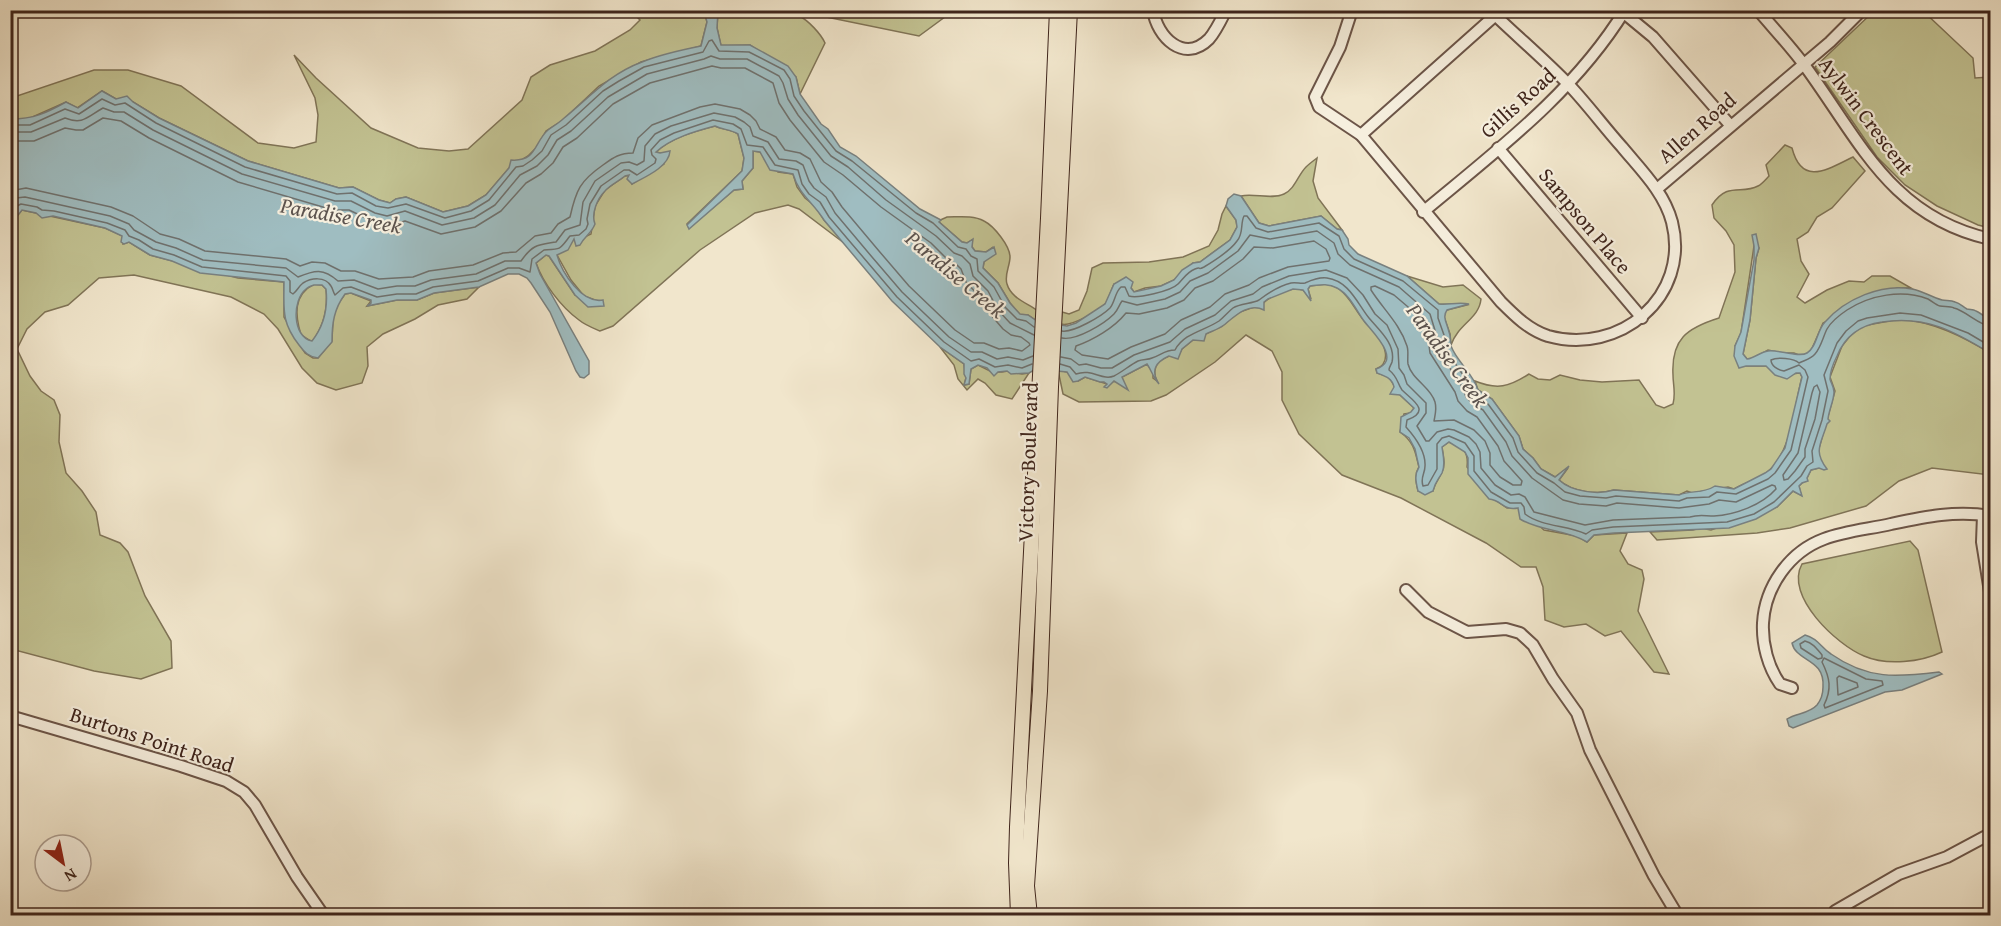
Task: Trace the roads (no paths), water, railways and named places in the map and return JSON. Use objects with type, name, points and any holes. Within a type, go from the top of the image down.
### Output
[{"type":"main road","name":"Victory Boulevard","points":[[1050,298],[1057,10]]},
{"type":"main road","name":"Victory Boulevard","points":[[1018,915],[1016,854],[1070,10]]},
{"type":"main road","name":"Victory Boulevard","points":[[1030,915],[1027,886],[1040,691],[1045,388]]},
{"type":"street","points":[[1153,10],[1156,26],[1162,36],[1168,42],[1182,48],[1194,47],[1207,40],[1226,10]]},
{"type":"street","name":"Allen Road","points":[[1352,10],[1340,47],[1315,97],[1319,107],[1361,135],[1423,212],[1501,302],[1524,324],[1536,331],[1564,339],[1590,340],[1609,336],[1642,318],[1664,289],[1674,258],[1672,222],[1657,189],[1804,64],[1862,10]]},
{"type":"street","name":"Aylwin Crescent","points":[[1758,10],[1804,64],[1873,164],[1902,195],[1936,220],[1975,236],[1990,239]]},
{"type":"street","points":[[1624,12],[1653,37],[1730,125]]},
{"type":"street","name":"Gillis Road","points":[[1423,212],[1569,85],[1624,12]]},
{"type":"street","points":[[1361,135],[1498,13],[1569,85],[1657,189]]},
{"type":"street","name":"Sampson Place","points":[[1498,148],[1642,318]]},
{"type":"street","points":[[1792,688],[1780,684],[1770,666],[1764,643],[1763,627],[1766,602],[1776,579],[1795,557],[1815,543],[1834,536],[1941,514],[1987,515],[1982,542],[1990,592]]},
{"type":"street","points":[[1406,591],[1428,612],[1467,632],[1506,629],[1520,633],[1533,645],[1577,713],[1590,750],[1654,876],[1678,915]]},
{"type":"street","name":"Burtons Point Road","points":[[10,716],[180,765],[226,781],[244,792],[255,805],[297,877],[324,915]]},
{"type":"street","points":[[1834,911],[1899,874],[1947,857],[1990,834]]},
{"type":"water","name":"Paradise Creek","points":[[704,11],[718,11],[717,28],[721,45],[750,45],[788,66],[796,77],[800,94],[840,147],[856,156],[920,209],[941,220],[939,222],[962,242],[967,243],[973,239],[972,247],[975,251],[986,252],[994,247],[996,254],[984,262],[983,268],[998,283],[1020,314],[1028,315],[1037,321],[1067,326],[1076,323],[1105,304],[1114,284],[1126,277],[1133,282],[1131,288],[1134,292],[1161,286],[1174,280],[1182,270],[1193,263],[1200,262],[1230,240],[1237,227],[1236,220],[1226,206],[1228,199],[1234,194],[1241,196],[1259,223],[1269,226],[1321,216],[1337,229],[1342,230],[1349,245],[1358,254],[1407,276],[1439,304],[1469,304],[1447,310],[1445,315],[1454,352],[1473,378],[1478,390],[1492,399],[1519,436],[1523,449],[1541,469],[1555,477],[1569,466],[1559,480],[1578,490],[1679,495],[1715,486],[1734,489],[1771,469],[1785,448],[1802,377],[1800,373],[1796,373],[1787,379],[1775,375],[1766,366],[1739,368],[1734,356],[1735,346],[1741,332],[1754,260],[1752,235],[1756,234],[1759,248],[1750,320],[1743,354],[1747,359],[1768,351],[1799,355],[1807,353],[1813,347],[1822,325],[1843,306],[1865,295],[1889,288],[1916,290],[1942,300],[1953,301],[1982,314],[1990,321],[1990,353],[1964,338],[1926,323],[1898,320],[1860,329],[1849,337],[1840,349],[1831,373],[1830,379],[1834,395],[1828,419],[1830,421],[1822,437],[1819,452],[1827,469],[1811,470],[1808,481],[1799,486],[1802,496],[1793,491],[1777,507],[1756,519],[1729,528],[1614,533],[1594,535],[1587,542],[1528,523],[1520,519],[1518,508],[1509,508],[1489,499],[1468,474],[1468,458],[1465,452],[1449,442],[1442,447],[1443,470],[1433,491],[1425,495],[1418,491],[1416,476],[1419,467],[1415,449],[1409,438],[1400,432],[1401,417],[1414,408],[1400,395],[1390,394],[1394,387],[1392,381],[1377,373],[1376,369],[1384,365],[1387,359],[1383,346],[1349,299],[1342,291],[1330,285],[1310,286],[1308,289],[1311,301],[1303,290],[1293,289],[1268,299],[1264,302],[1264,310],[1253,308],[1242,311],[1222,326],[1206,334],[1204,341],[1193,340],[1182,349],[1178,359],[1169,356],[1161,361],[1155,371],[1159,384],[1155,379],[1147,364],[1122,377],[1128,390],[1114,381],[1107,388],[1104,387],[1107,384],[1104,382],[1085,377],[1073,382],[1067,372],[1036,369],[1029,373],[998,372],[994,376],[987,368],[978,365],[971,369],[969,384],[964,385],[966,378],[964,364],[940,347],[892,301],[824,220],[803,193],[793,174],[770,170],[760,152],[753,151],[753,168],[742,181],[743,189],[734,190],[689,229],[687,225],[742,171],[744,158],[738,134],[715,126],[684,136],[662,147],[656,152],[670,151],[669,157],[661,167],[649,175],[632,184],[627,179],[629,175],[625,176],[609,187],[597,202],[594,211],[595,224],[590,233],[580,245],[576,246],[574,239],[568,250],[557,255],[563,270],[574,286],[588,297],[603,300],[604,306],[588,307],[575,295],[549,256],[546,255],[536,263],[589,361],[589,374],[584,378],[580,377],[576,371],[550,312],[527,278],[519,274],[508,274],[479,287],[434,293],[417,300],[397,300],[367,306],[371,300],[351,293],[345,294],[334,316],[332,342],[318,358],[305,352],[289,329],[285,315],[284,282],[200,273],[172,261],[150,255],[129,242],[124,244],[121,242],[122,236],[105,228],[53,216],[42,218],[36,213],[22,210],[11,224],[11,119],[40,115],[66,102],[78,108],[102,91],[116,99],[127,96],[159,118],[248,161],[339,188],[353,187],[390,203],[406,197],[443,212],[468,206],[486,195],[509,168],[511,160],[519,160],[530,155],[548,130],[619,73],[649,59],[701,46],[707,22]],"holes":[[[314,285],[322,285],[326,289],[326,310],[320,329],[312,341],[301,333],[296,318],[296,309],[301,294],[306,289]]]},
{"type":"water","points":[[1805,635],[1845,662],[1870,672],[1883,675],[1939,672],[1942,674],[1902,690],[1885,692],[1793,728],[1789,726],[1787,719],[1814,708],[1823,692],[1820,671],[1799,654],[1792,643]]}]
